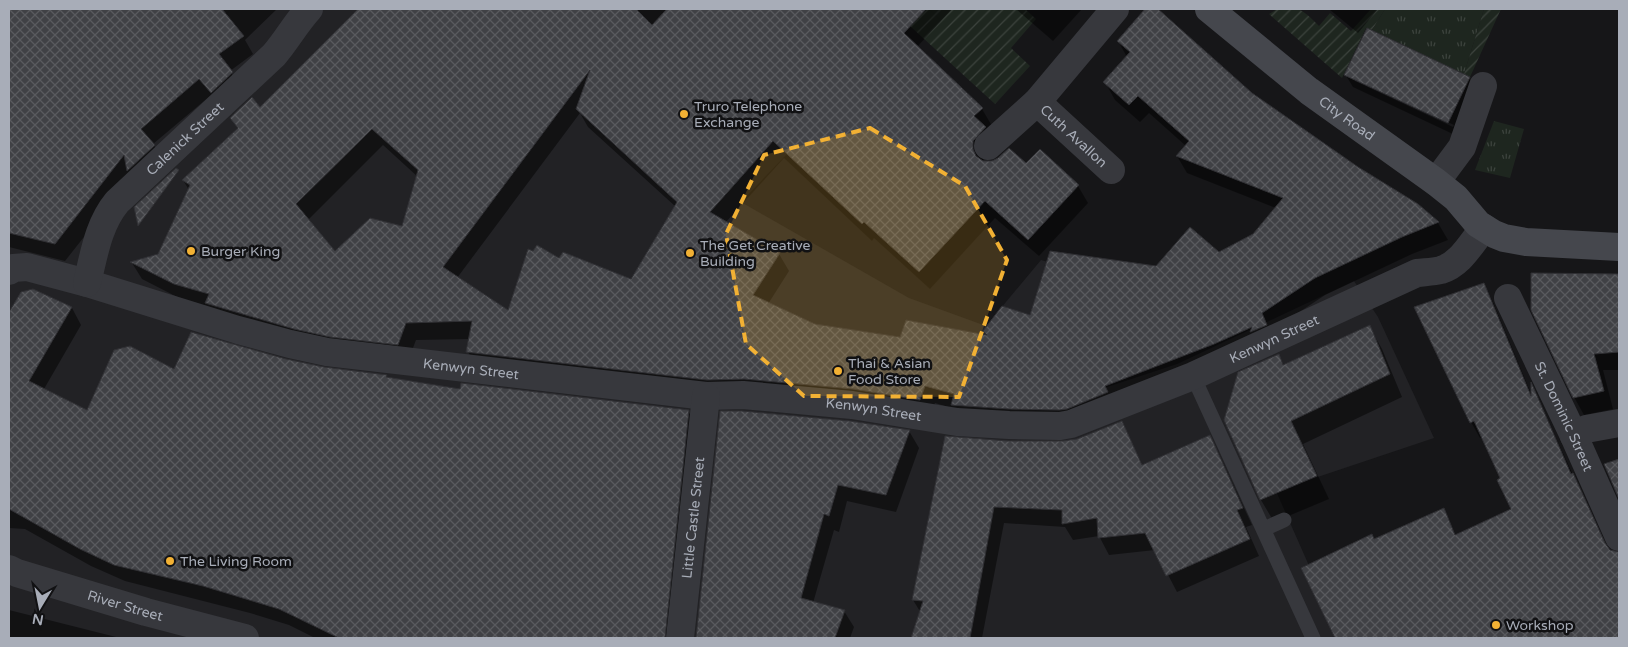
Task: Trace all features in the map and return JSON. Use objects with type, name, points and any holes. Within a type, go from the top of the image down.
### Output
[{"type":"street","name":"Calenick Street","points":[[87,283],[96,246],[108,213],[274,55],[287,39],[297,22],[309,9]]},
{"type":"street","name":"Cuth Avallon","points":[[988,146],[1037,102],[1115,9]]},
{"type":"street","name":"City Road","points":[[1209,9],[1308,91],[1436,182],[1456,198],[1470,216],[1484,228]]},
{"type":"street","points":[[1436,182],[1462,147],[1483,86]]},
{"type":"street","name":"Cuth Avallon","points":[[1037,102],[1111,170]]},
{"type":"street","name":"Kenwyn Street","points":[[15,268],[87,283],[238,330],[312,349],[706,396],[742,395],[852,405],[957,422],[1060,426],[1084,420],[1194,376],[1417,274],[1441,270],[1450,266],[1462,256],[1484,228]]},
{"type":"street","points":[[1484,228],[1504,238],[1526,242],[1619,247]]},
{"type":"street","name":"St. Dominic Street","points":[[1508,298],[1574,436],[1619,537]]},
{"type":"street","name":"Little Castle Street","points":[[680,638],[706,396]]},
{"type":"street","points":[[1574,436],[1586,429],[1619,423]]},
{"type":"street","name":"River Street","points":[[9,569],[17,574],[146,612],[245,638]]},
{"type":"lane","points":[[1194,376],[1314,638]]},
{"type":"lane","points":[[1264,529],[1284,520]]},
{"type":"highlighted area","points":[[870,128],[965,186],[1007,260],[959,397],[804,396],[746,344],[726,234],[764,155]]},
{"type":"shaded area","points":[[9,9],[926,9],[741,202],[909,298],[986,326],[1041,260],[1068,268],[1101,389],[1177,364],[1354,281],[1378,317],[1434,438],[1276,491],[1341,638],[9,638]]},
{"type":"green space","points":[[1291,8],[1301,10],[1319,26],[1330,13],[1351,31],[1371,9],[1385,9],[1372,30],[1366,28],[1342,78],[1269,14],[1277,9]]},
{"type":"green space","points":[[926,9],[1025,9],[1036,19],[1011,48],[1030,66],[995,104],[910,26]]},
{"type":"green space","points":[[1385,9],[1484,9],[1464,74],[1372,30]]},
{"type":"green space","points":[[1484,9],[1501,9],[1470,77],[1464,74]]},
{"type":"green space","points":[[1494,121],[1524,129],[1510,178],[1475,170]]},
{"type":"building","points":[[9,9],[222,9],[244,36],[219,54],[233,72],[211,93],[199,79],[141,129],[155,145],[127,171],[124,155],[55,244],[9,233]]},
{"type":"building","points":[[358,9],[636,9],[652,25],[667,9],[926,9],[904,33],[983,108],[974,116],[986,127],[973,141],[973,149],[976,156],[983,161],[992,161],[1009,148],[1026,163],[1040,149],[1079,185],[1028,240],[985,201],[919,272],[864,222],[862,224],[773,141],[710,212],[780,253],[753,295],[815,324],[900,337],[906,320],[987,335],[983,331],[1002,306],[1030,315],[1050,251],[1156,266],[1190,227],[1219,252],[1253,234],[1283,198],[1176,156],[1189,141],[1138,96],[1129,105],[1103,82],[1130,52],[1117,41],[1145,9],[1158,9],[1252,93],[1358,167],[1418,204],[1439,222],[1402,237],[1315,278],[1262,313],[1267,325],[1250,332],[1252,327],[1214,344],[1105,386],[1108,392],[1067,409],[1010,409],[951,405],[954,394],[925,386],[920,400],[853,389],[744,379],[707,380],[466,352],[472,321],[406,323],[398,345],[330,337],[294,329],[205,303],[209,294],[174,284],[130,262],[158,254],[190,185],[182,180],[238,128],[230,118],[252,97],[260,107]],"holes":[[[590,70],[576,109],[677,202],[631,279],[563,252],[559,258],[537,245],[533,251],[528,249],[508,310],[443,267]],[[372,129],[418,170],[402,226],[370,218],[335,251],[296,204]]]},
{"type":"building","points":[[1367,28],[1470,77],[1448,123],[1344,75]]},
{"type":"building","points":[[176,168],[179,170],[138,226],[134,207]]},
{"type":"building","points":[[1531,273],[1619,274],[1619,352],[1594,354],[1604,391],[1573,398],[1531,310]]},
{"type":"building","points":[[1484,283],[1531,396],[1531,382],[1571,474],[1573,473],[1605,543],[1610,550],[1619,552],[1619,638],[1335,638],[1301,568],[1372,534],[1374,539],[1444,508],[1455,535],[1511,509],[1497,480],[1500,478],[1474,421],[1470,423],[1414,307]]},
{"type":"building","points":[[33,289],[72,307],[29,381],[87,410],[114,350],[130,346],[174,369],[191,332],[286,359],[460,389],[461,383],[689,410],[665,638],[339,638],[279,609],[203,586],[114,565],[80,549],[9,509],[9,312],[21,292]]},
{"type":"building","points":[[1370,325],[1390,374],[1291,421],[1317,476],[1260,500],[1224,420],[1238,372],[1279,354],[1283,365]]},
{"type":"building","points":[[720,411],[742,411],[850,421],[910,430],[886,495],[838,485],[829,516],[824,514],[801,598],[845,610],[835,638],[696,638]]},
{"type":"building","points":[[1122,421],[1142,465],[1210,435],[1243,508],[1237,510],[1250,539],[1166,576],[1145,533],[1098,538],[1097,518],[1062,524],[1062,510],[994,507],[970,638],[911,638],[923,601],[912,600],[945,436],[1008,441],[1063,441],[1077,439]]},
{"type":"building","points":[[1619,459],[1619,499],[1604,464]]},
{"type":"place","name":"Truro Telephone Exchange","points":[[684,114]]},
{"type":"place","name":"Burger King","points":[[191,251]]},
{"type":"place","name":"The Get Creative Building","points":[[690,253]]},
{"type":"place","name":"Thai & Asian Food Store","points":[[838,371]]},
{"type":"place","name":"The Living Room","points":[[170,561]]},
{"type":"place","name":"Workshop","points":[[1496,625]]}]
